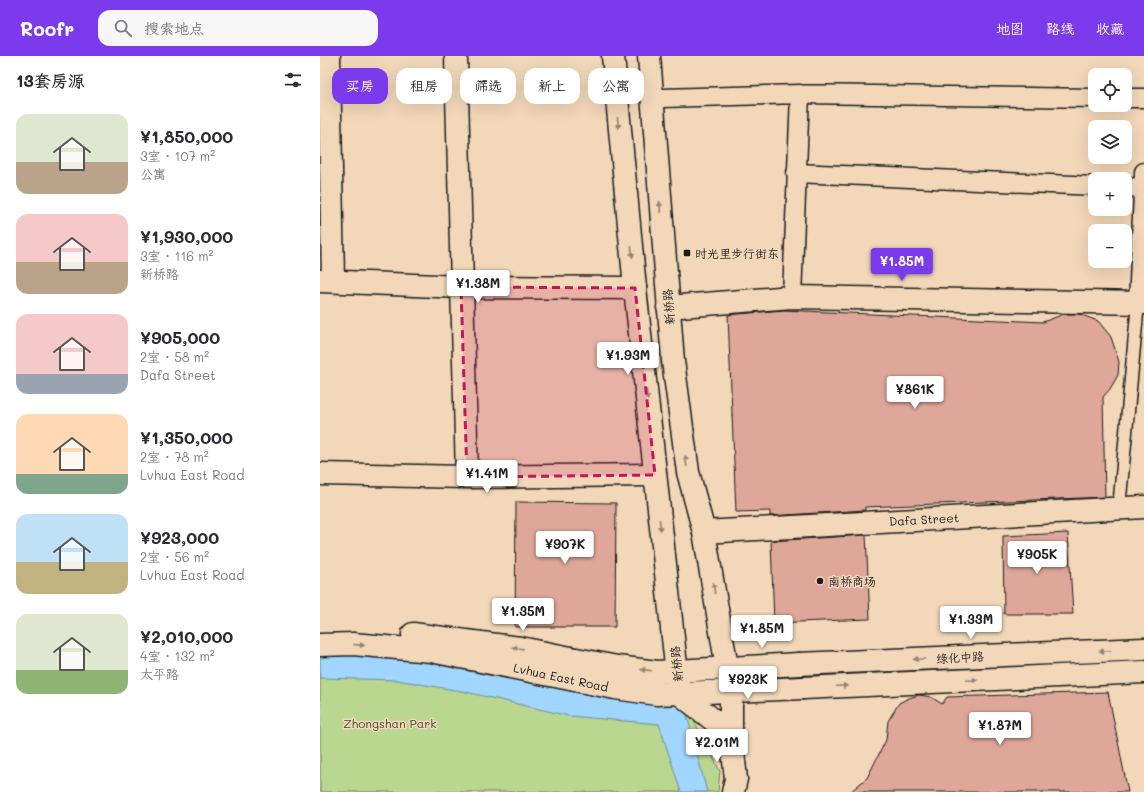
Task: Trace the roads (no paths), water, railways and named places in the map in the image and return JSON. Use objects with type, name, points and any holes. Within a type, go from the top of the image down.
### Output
[{"type":"street","points":[[329,56],[326,281],[461,287],[635,288]]},
{"type":"street","points":[[456,56],[467,477]]},
{"type":"street","name":"新桥路","points":[[613,56],[635,288],[679,693],[731,734]]},
{"type":"street","name":"新桥路","points":[[649,56],[673,361],[688,472],[704,532],[731,691],[731,734]]},
{"type":"street","points":[[792,298],[800,94]]},
{"type":"street","points":[[662,98],[800,94],[1088,98]]},
{"type":"street","points":[[1132,98],[1144,98]]},
{"type":"street","points":[[796,173],[1088,186]]},
{"type":"street","points":[[668,307],[792,298],[1141,303],[1143,180],[1132,185]]},
{"type":"street","points":[[320,474],[467,477],[655,475]]},
{"type":"street","name":"Dafa Street","points":[[704,532],[1144,507]]},
{"type":"street","name":"Lvhua East Road","points":[[320,630],[352,629],[431,636],[520,648],[617,667],[657,672],[799,664]]},
{"type":"street","name":"Lvhua East Road","points":[[320,645],[353,644],[431,651],[615,688],[657,694],[803,688]]},
{"type":"street","name":"绿化中路","points":[[799,664],[1144,649]]},
{"type":"street","name":"绿化中路","points":[[803,688],[1144,672]]},
{"type":"street","points":[[731,734],[736,779],[733,792]]},
{"type":"lane","points":[[1119,508],[1141,303]]},
{"type":"water","points":[[320,653],[401,655],[498,674],[549,687],[683,700],[707,792],[681,792],[659,724],[569,716],[466,692],[397,680],[320,678]]},
{"type":"place","name":"时光里步行街东","points":[[687,253]]},
{"type":"place","name":"南桥商场","points":[[820,581]]},
{"type":"park label","name":"Zhongshan Park","points":[[390,723]]}]
